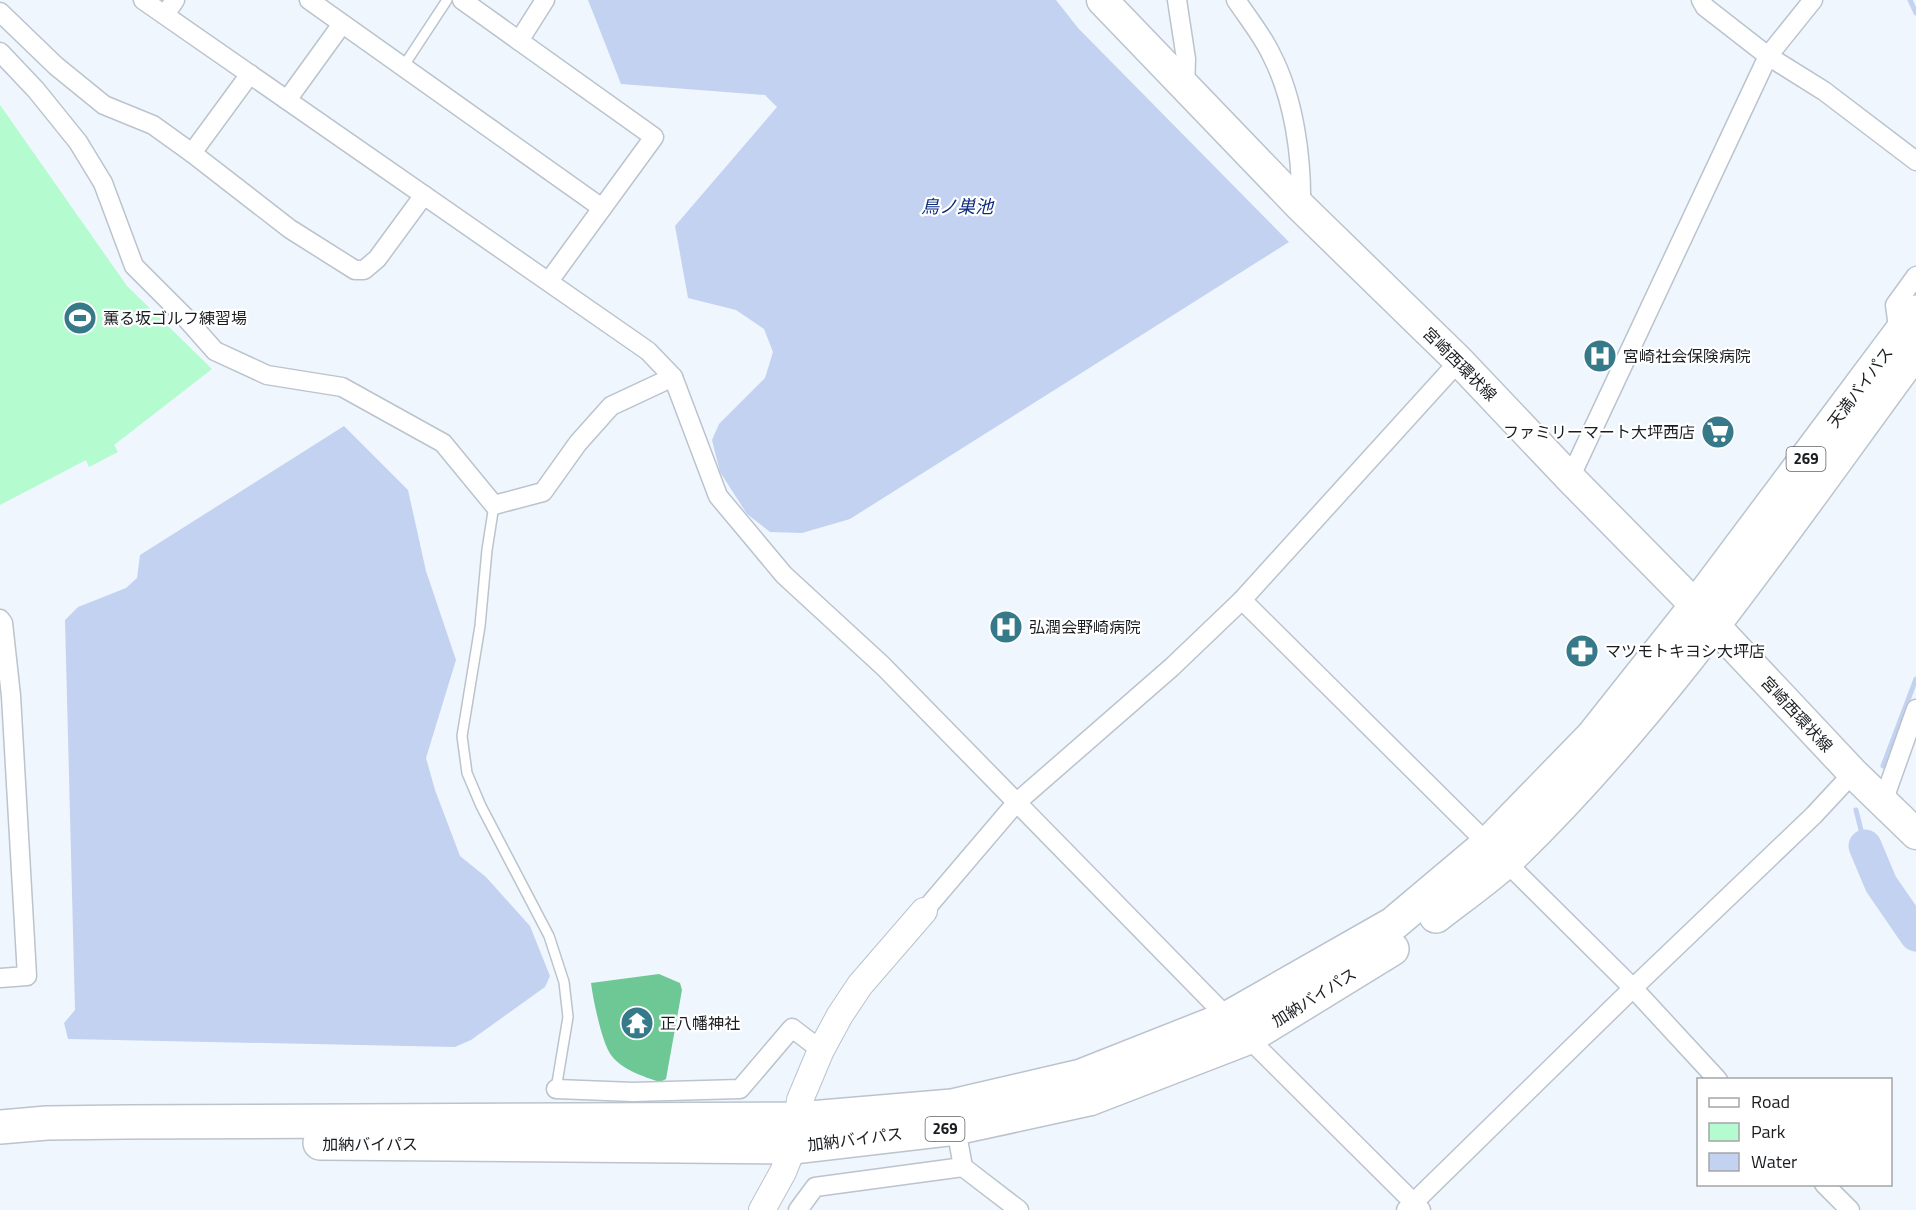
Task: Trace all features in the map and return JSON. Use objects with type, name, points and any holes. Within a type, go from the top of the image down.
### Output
[{"type":"highway","name":"天満バイパス","points":[[1705,615],[1910,332]]},
{"type":"highway","name":"加納バイパス","points":[[0,1146],[129,1142],[795,1133],[956,1128],[1089,1099],[1238,1028],[1496,853],[1609,754],[1705,615]]},
{"type":"highway","name":"加納バイパス","points":[[0,1127],[47,1123],[126,1122],[795,1133],[952,1106],[1081,1076],[1238,1028]]},
{"type":"main road","name":"宮崎西環状線","points":[[1102,0],[1301,207],[1459,361],[1705,615],[1853,773],[1916,834]]},
{"type":"street","points":[[144,0],[648,351],[673,377],[718,496],[784,575],[883,666],[1413,1207],[1633,988],[1814,815],[1853,773]]},
{"type":"street","points":[[165,15],[175,0]]},
{"type":"street","points":[[309,0],[602,208]]},
{"type":"street","points":[[462,0],[654,137],[549,281]]},
{"type":"street","points":[[519,41],[545,0]]},
{"type":"street","points":[[1177,0],[1186,59],[1185,88]]},
{"type":"street","points":[[1236,0],[1272,54],[1290,104],[1301,171],[1301,207]]},
{"type":"street","points":[[1701,0],[1705,6],[1768,56],[1824,91],[1916,160]]},
{"type":"street","points":[[1570,478],[1768,56],[1813,0]]},
{"type":"street","points":[[0,12],[56,66],[104,105],[153,125],[290,229],[355,270],[363,270],[377,259],[424,195]]},
{"type":"street","points":[[287,100],[342,24]]},
{"type":"street","points":[[0,52],[36,90],[78,141],[103,183],[134,266],[215,351],[267,375],[342,387],[443,442],[494,505],[543,492],[578,443],[611,406],[673,377]]},
{"type":"street","points":[[36,90],[56,66]]},
{"type":"street","points":[[192,153],[250,74]]},
{"type":"street","points":[[1910,332],[1895,304],[1916,276]]},
{"type":"street","points":[[762,1210],[783,1172],[795,1133],[800,1100],[821,1050],[860,985],[1016,803],[1172,667],[1242,600],[1459,361]]},
{"type":"street","points":[[1242,600],[1633,988],[1716,1078]]},
{"type":"street","points":[[0,620],[3,623],[11,696],[27,976],[0,978]]},
{"type":"street","points":[[1883,802],[1916,709]]},
{"type":"street","points":[[556,1089],[633,1092],[740,1089],[792,1028],[821,1050]]},
{"type":"street","points":[[956,1128],[963,1167],[1019,1210]]},
{"type":"street","points":[[798,1210],[815,1187],[963,1167]]},
{"type":"street","points":[[1825,1186],[1850,1210]]},
{"type":"lane","points":[[402,67],[447,0]]},
{"type":"lane","points":[[494,505],[480,626],[462,736],[467,773],[481,806],[549,936],[564,982],[568,1017],[556,1089]]},
{"type":"green space","name":"薫る坂ゴルフ練習場","points":[[0,105],[127,286],[212,369],[114,445],[118,452],[89,467],[86,460],[0,505]]},
{"type":"green space","points":[[659,974],[680,983],[682,990],[666,1079],[660,1082],[627,1068],[611,1055],[601,1031],[591,983]]},
{"type":"water","name":"鳥ノ巣池","points":[[588,0],[1056,0],[1078,28],[1289,242],[850,519],[802,533],[770,532],[747,514],[720,472],[712,440],[719,424],[765,378],[773,352],[764,329],[736,310],[688,298],[675,226],[777,107],[765,95],[621,84]]},
{"type":"water","points":[[344,426],[408,490],[426,571],[456,660],[426,758],[435,790],[460,856],[486,877],[530,926],[550,976],[545,987],[471,1040],[455,1047],[68,1039],[64,1023],[75,1010],[65,620],[78,607],[126,588],[137,578],[140,555]]},
{"type":"waterway","points":[[1910,0],[1916,13]]},
{"type":"waterway","points":[[1883,766],[1916,679]]},
{"type":"waterway","points":[[1856,810],[1865,846]]},
{"type":"waterway","points":[[1865,846],[1881,884],[1916,935]]},
{"type":"place","name":"薫る坂ゴルフ練習場","points":[[80,318]]},
{"type":"place","name":"宮崎社会保険病院","points":[[1600,356]]},
{"type":"place","name":"ファミリーマート大坪西店","points":[[1718,432]]},
{"type":"place","name":"弘潤会野崎病院","points":[[1006,627]]},
{"type":"place","name":"マツモトキヨシ大坪店","points":[[1582,651]]},
{"type":"place","name":"正八幡神社","points":[[637,1023]]}]
